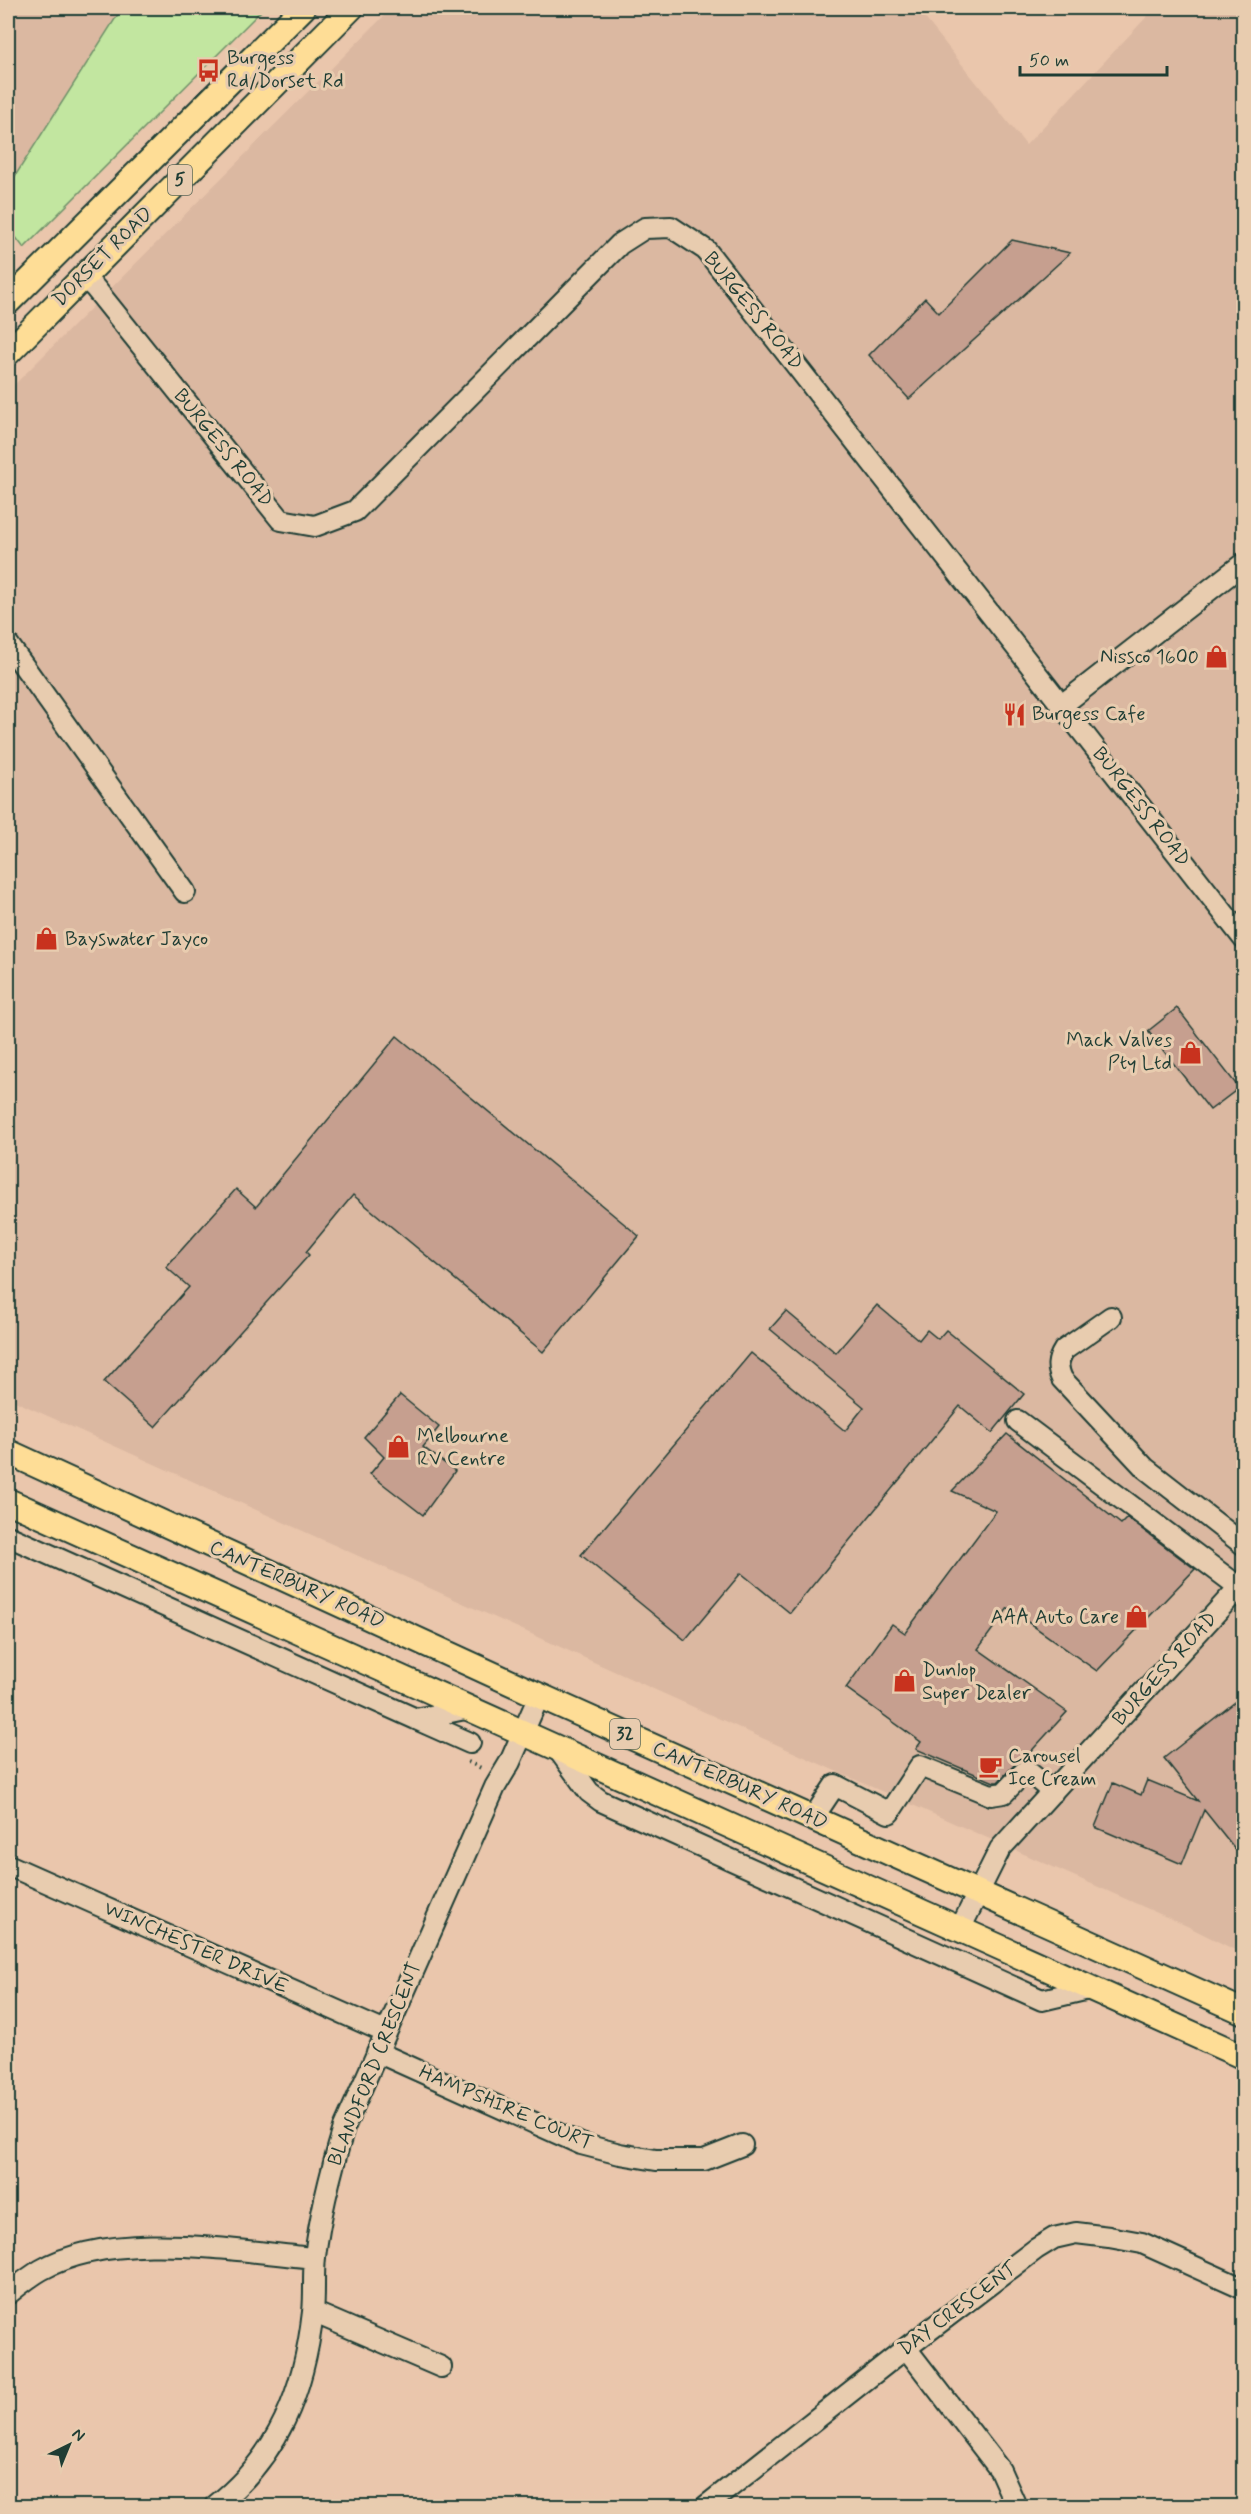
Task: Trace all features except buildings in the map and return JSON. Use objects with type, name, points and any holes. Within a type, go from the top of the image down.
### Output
[{"type":"main road","name":"DORSET ROAD","points":[[8,302],[303,8]]},
{"type":"main road","name":"DORSET ROAD","points":[[8,352],[351,8]]},
{"type":"main road","points":[[58,252],[83,277]]},
{"type":"main road","name":"CANTERBURY ROAD","points":[[8,1452],[534,1693],[1244,2012]]},
{"type":"main road","name":"CANTERBURY ROAD","points":[[8,1501],[1244,2057]]},
{"type":"street","name":"BURGESS ROAD","points":[[83,277],[281,520],[315,526],[355,511],[620,244],[645,228],[671,227],[706,250],[1244,939]]},
{"type":"street","points":[[1062,705],[1244,563]]},
{"type":"street","points":[[8,644],[185,892]]},
{"type":"street","points":[[1111,1317],[1060,1356],[1058,1369],[1062,1379],[1146,1468],[1244,1545]]},
{"type":"street","points":[[1018,1421],[1241,1585]]},
{"type":"street","points":[[8,1536],[470,1743]]},
{"type":"street","name":"BURGESS ROAD","points":[[960,1929],[1000,1849],[1241,1585]]},
{"type":"street","name":"BLANDFORD CRESCENT","points":[[215,2506],[238,2488],[252,2472],[279,2434],[288,2416],[298,2390],[313,2312],[315,2258],[327,2182],[344,2128],[495,1786],[510,1762],[519,1730],[534,1693]]},
{"type":"street","points":[[416,1719],[470,1708]]},
{"type":"street","name":"CANTERBURY ROAD","points":[[557,1748],[589,1792],[601,1801],[957,1962],[1042,2000],[1093,1988]]},
{"type":"street","points":[[813,1818],[835,1785],[889,1813],[920,1766],[992,1795],[1004,1793],[1026,1770],[1053,1792]]},
{"type":"street","name":"WINCHESTER DRIVE","points":[[8,1865],[385,2032]]},
{"type":"street","name":"HAMPSHIRE COURT","points":[[377,2052],[582,2144],[620,2154],[656,2160],[704,2160],[742,2145]]},
{"type":"street","name":"DAY CRESCENT","points":[[706,2506],[906,2348],[1036,2249],[1054,2238],[1076,2233],[1142,2243],[1244,2289]]},
{"type":"street","points":[[8,2294],[41,2270],[75,2255],[128,2247],[164,2244],[315,2258]]},
{"type":"street","points":[[313,2312],[441,2367]]},
{"type":"street","points":[[906,2348],[1000,2470],[1016,2506]]},
{"type":"shaded area","points":[[8,8],[122,8],[8,187]]},
{"type":"shaded area","points":[[392,8],[917,8],[1026,145],[1155,8],[1194,8],[1200,13],[1205,8],[1243,8],[1243,1954],[1187,1926],[831,1769],[8,1398],[8,391]]},
{"type":"green space","points":[[122,8],[264,8],[24,248],[8,227],[8,187]]},
{"type":"place","name":"Burgess Rd/Dorset Rd","points":[[209,70]]},
{"type":"place","name":"Nissco 1600","points":[[1217,657]]},
{"type":"place","name":"Burgess Cafe","points":[[1014,714]]},
{"type":"place","name":"Bayswater Jayco","points":[[47,939]]},
{"type":"place","name":"Mack Valves Pty Ltd","points":[[1190,1052]]},
{"type":"place","name":"Melbourne RV Centre","points":[[399,1447]]},
{"type":"place","name":"AAA Auto Care","points":[[1137,1617]]},
{"type":"place","name":"Dunlop Super Dealer","points":[[904,1681]]},
{"type":"place","name":"Carousel Ice Cream","points":[[990,1767]]}]
